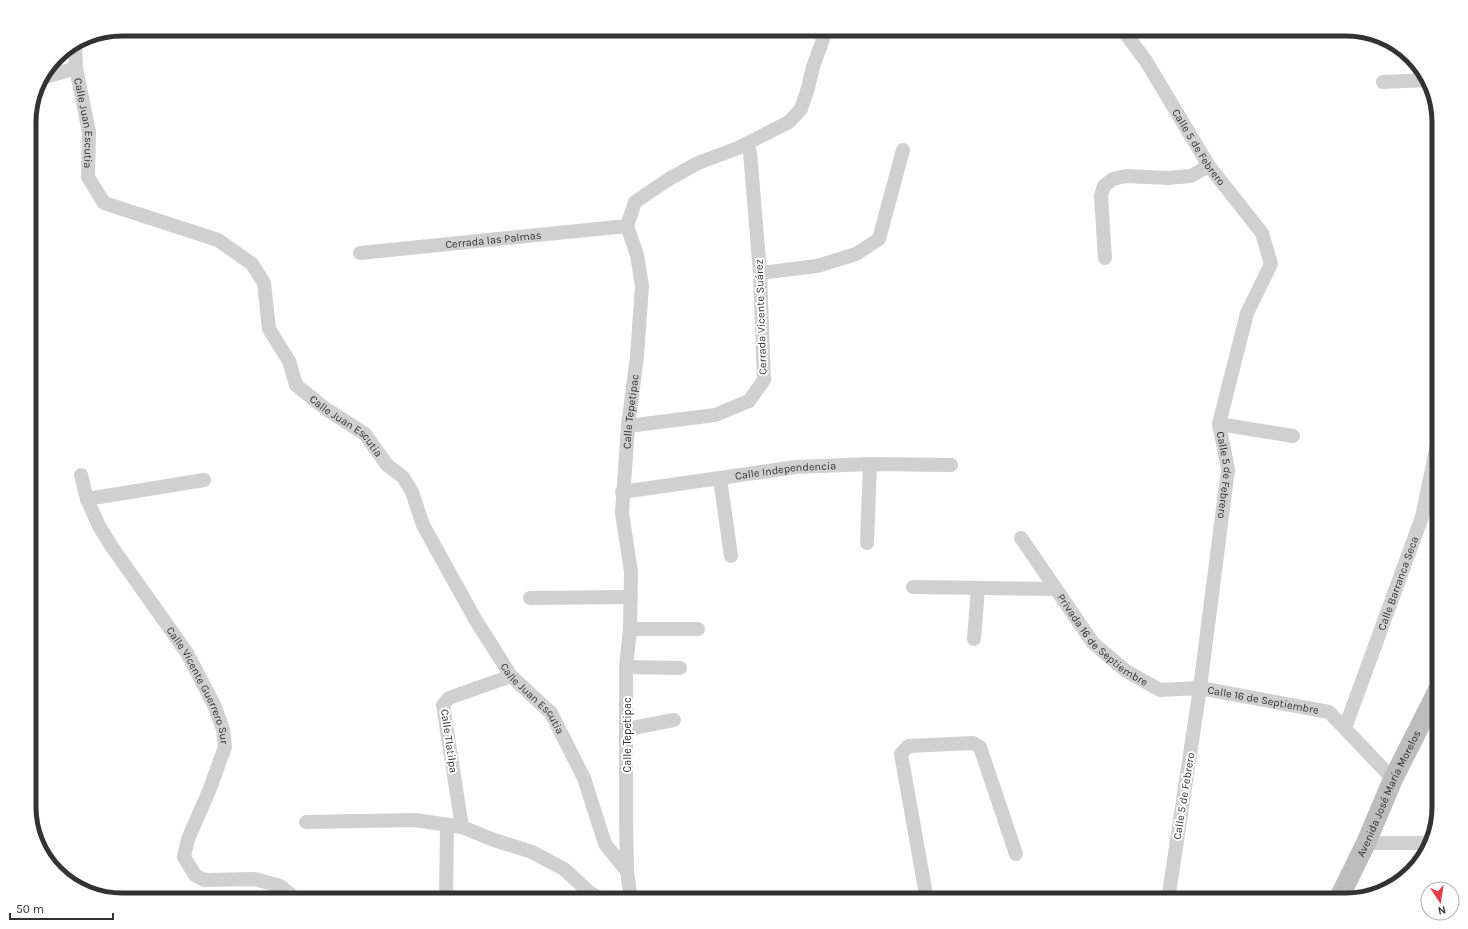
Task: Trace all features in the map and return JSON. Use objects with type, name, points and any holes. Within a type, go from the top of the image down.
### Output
[{"type":"main road","name":"Avenida José María Morelos","points":[[1341,893],[1366,843],[1393,779],[1432,702]]},
{"type":"street","points":[[627,226],[635,202],[669,179],[698,163],[738,148],[789,122],[801,109],[823,36]]},
{"type":"street","name":"Calle 5 de Febrero","points":[[1127,36],[1146,61],[1209,166],[1262,233],[1271,264],[1247,313],[1219,424],[1228,469],[1200,688],[1169,893]]},
{"type":"street","points":[[75,49],[76,68]]},
{"type":"street","name":"Calle Juan Escutia","points":[[49,76],[76,68],[89,132],[88,177],[104,203],[218,240],[252,264],[264,283],[269,329],[289,361],[296,385],[326,409],[365,434],[387,465],[403,477],[412,492],[423,525],[475,619],[511,676],[551,713],[584,778],[605,844],[627,871]]},
{"type":"street","points":[[1384,82],[1421,80]]},
{"type":"street","points":[[760,273],[816,266],[856,254],[879,239],[903,150]]},
{"type":"street","name":"Cerrada Vicente Suárez","points":[[628,426],[715,415],[749,401],[764,380],[760,273],[750,152]]},
{"type":"street","points":[[1106,258],[1101,196],[1104,186],[1113,179],[1126,176],[1168,178],[1191,176],[1209,166]]},
{"type":"street","name":"Cerrada las Palmas","points":[[360,254],[627,226]]},
{"type":"street","name":"Calle Tepetipac","points":[[627,226],[637,255],[642,286],[637,356],[628,426],[622,492],[622,513],[631,572],[630,629],[626,666],[627,871],[630,893]]},
{"type":"street","points":[[1219,424],[1292,436]]},
{"type":"street","points":[[866,543],[870,464]]},
{"type":"street","name":"Calle Independencia","points":[[622,492],[796,467],[870,464],[951,465]]},
{"type":"street","name":"Calle Barranca Seca","points":[[1345,728],[1422,517],[1432,469]]},
{"type":"street","name":"Calle Vicente Guerrero Sur","points":[[81,475],[87,499],[99,526],[112,547],[187,653],[214,705],[223,729],[224,747],[209,791],[188,839],[184,858],[195,874],[204,880],[255,879],[280,886],[288,893]]},
{"type":"street","points":[[720,479],[731,556]]},
{"type":"street","points":[[87,499],[204,480]]},
{"type":"street","points":[[1021,538],[1056,589]]},
{"type":"street","name":"Privada 16 de Septiembre","points":[[913,587],[1056,589],[1093,643],[1126,671],[1160,690],[1200,688]]},
{"type":"street","points":[[974,639],[978,588]]},
{"type":"street","points":[[530,598],[631,596]]},
{"type":"street","points":[[630,629],[698,629]]},
{"type":"street","points":[[626,666],[680,668]]},
{"type":"street","name":"Calle Tlatilpa","points":[[462,827],[443,705],[449,698],[511,676]]},
{"type":"street","name":"Calle 16 de Septiembre","points":[[1200,688],[1329,712],[1393,779]]},
{"type":"street","points":[[627,729],[674,720]]},
{"type":"street","points":[[926,893],[902,754],[908,746],[973,743],[980,747],[1016,854]]},
{"type":"street","points":[[306,822],[415,820],[462,827],[538,855],[564,869],[590,893]]},
{"type":"street","points":[[446,893],[447,825]]},
{"type":"street","points":[[1366,843],[1424,843]]}]
